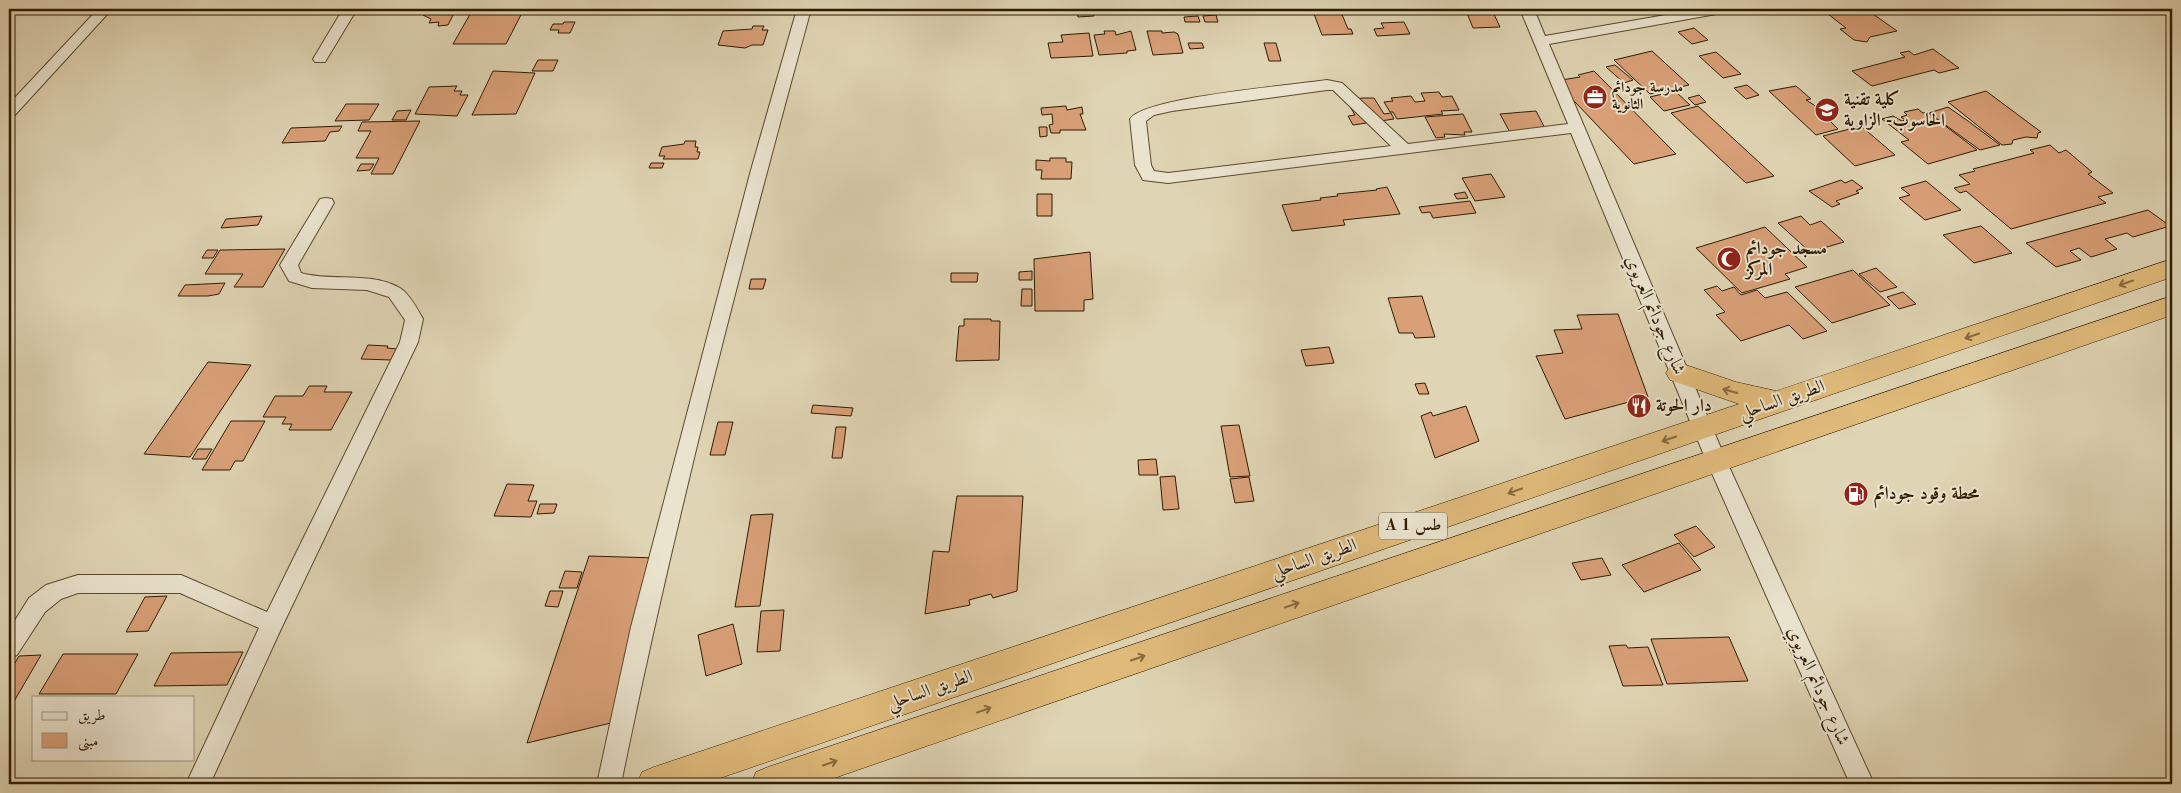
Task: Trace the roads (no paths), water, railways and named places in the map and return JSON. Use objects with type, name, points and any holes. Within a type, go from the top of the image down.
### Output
[{"type":"highway","name":"الطريق الساحلي","points":[[654,784],[2172,268]]},
{"type":"highway","name":"الطريق الساحلي","points":[[768,784],[2172,305]]},
{"type":"highway","points":[[1680,373],[1734,392],[1778,402]]},
{"type":"street","points":[[9,113],[106,9]]},
{"type":"street","points":[[320,59],[350,9]]},
{"type":"street","points":[[609,784],[644,617],[758,170],[804,9]]},
{"type":"street","name":"شارع جودائم العريوي","points":[[1526,9],[1716,460],[1862,784]]},
{"type":"street","points":[[1539,41],[1722,9]]},
{"type":"street","points":[[1404,149],[1376,123],[1357,109],[1336,86],[1327,85],[1172,106],[1149,112],[1138,119],[1142,165],[1149,176],[1168,178],[1576,128]]},
{"type":"street","points":[[198,784],[272,624],[408,342],[414,319],[395,293],[368,284],[312,282],[295,277],[289,266],[326,203]]},
{"type":"street","points":[[9,648],[37,605],[54,592],[78,584],[180,584],[272,624]]},
{"type":"place","name":"مدرسة جودائم الثانوية","points":[[1595,97]]},
{"type":"place","name":"كلية تقنية الحاسوب- الزاوية","points":[[1827,110]]},
{"type":"place","name":"مسجد جودائم المركز","points":[[1729,259]]},
{"type":"place","name":"دار الحوتة","points":[[1639,406]]},
{"type":"place","name":"محطة وقود جودائم","points":[[1856,494]]}]
